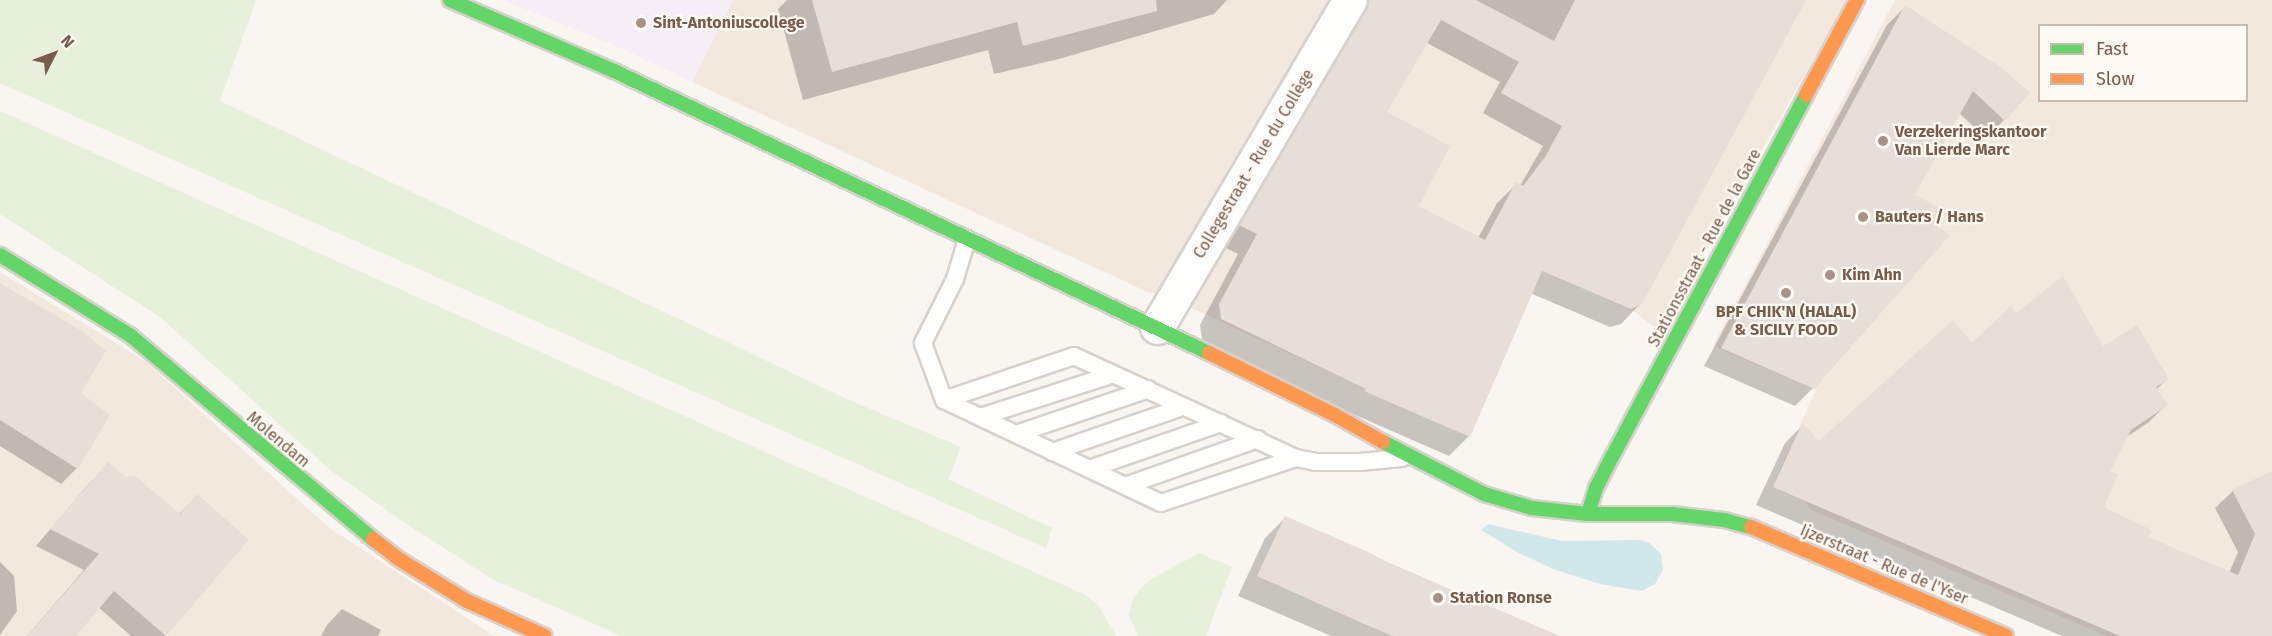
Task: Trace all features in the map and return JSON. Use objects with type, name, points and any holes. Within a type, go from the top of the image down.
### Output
[{"type":"street","name":"Ijzerstraat - Rue de l'Yser","points":[[450,0],[614,71],[1156,327],[1335,415],[1409,457],[1484,494],[1532,508],[1588,514],[1672,514],[1724,520],[1748,526],[2006,636]]},
{"type":"street","name":"Collegestraat - Rue du Collège","points":[[1156,327],[1350,0]]},
{"type":"street","name":"Stationsstraat - Rue de la Gare","points":[[1588,514],[1596,488],[1857,0]]},
{"type":"street","name":"Molendam","points":[[0,255],[131,336],[333,508],[397,558],[467,601],[545,636]]},
{"type":"lane","points":[[967,239],[955,279],[923,343],[944,400],[1161,503],[1296,458]]},
{"type":"lane","points":[[944,400],[1074,356],[1296,458],[1316,462],[1360,462],[1409,457]]},
{"type":"lane","points":[[980,417],[1112,375]]},
{"type":"lane","points":[[1016,434],[1149,389]]},
{"type":"lane","points":[[1052,452],[1184,407]]},
{"type":"lane","points":[[1089,469],[1221,423]]},
{"type":"lane","points":[[1125,486],[1258,439]]},
{"type":"shaded area","name":"Sint-Antoniuscollege","points":[[503,0],[733,0],[692,82],[616,46]]},
{"type":"shaded area","points":[[733,0],[1340,0],[1160,293],[1150,293],[692,82]]},
{"type":"shaded area","points":[[1357,0],[1848,0],[1658,330],[1631,309],[1541,271],[1470,437],[1185,305]]},
{"type":"shaded area","points":[[1895,0],[2272,0],[2272,636],[2107,636],[1809,509],[1805,500],[1782,492],[1776,478],[1816,390],[1713,346]]},
{"type":"shaded area","points":[[0,272],[145,361],[328,527],[494,636],[0,636]]},
{"type":"green space","points":[[0,0],[256,0],[220,101],[849,400],[961,447],[948,479],[1052,528],[1046,548],[0,83]]},
{"type":"green space","points":[[0,111],[1086,595],[1099,606],[1116,636],[621,636],[492,579],[402,521],[329,469],[160,317],[0,214]]},
{"type":"green space","points":[[1199,553],[1232,567],[1206,636],[1138,636],[1129,615],[1132,601],[1140,589],[1150,580]]},
{"type":"water","points":[[1488,524],[1562,541],[1640,540],[1649,543],[1661,554],[1663,570],[1655,584],[1642,591],[1600,584],[1553,569],[1517,552],[1481,530]]},
{"type":"building","points":[[812,0],[1156,0],[1157,11],[1023,46],[1017,22],[832,72]]},
{"type":"building","points":[[1369,0],[1476,0],[1554,41],[1575,0],[1806,0],[1642,304],[1631,309],[1542,271],[1470,437],[1364,391],[1366,389],[1221,319],[1219,304],[1257,234],[1239,225],[1366,10]],"holes":[[[1441,20],[1519,62],[1501,93],[1562,126],[1545,157],[1523,186],[1516,182],[1485,240],[1419,206],[1450,146],[1387,112]]]},
{"type":"building","points":[[1905,5],[2003,69],[2030,93],[2005,121],[1973,91],[1915,194],[1944,211],[1935,225],[1950,235],[1814,389],[1721,348]]},
{"type":"building","points":[[2063,276],[2103,346],[2137,325],[2169,379],[2156,387],[2168,405],[2131,430],[2110,471],[2118,474],[2104,507],[2151,530],[2148,537],[2238,575],[2255,534],[2232,490],[2272,471],[2272,636],[2120,636],[1773,487],[1802,423],[1819,441],[1953,320],[1972,343],[2011,306],[2016,313]]},
{"type":"building","points":[[0,283],[82,331],[106,351],[81,393],[110,415],[78,469],[0,420]]},
{"type":"building","points":[[108,462],[126,477],[135,476],[180,514],[197,494],[249,540],[166,636],[114,591],[76,636],[27,636],[99,554],[50,529]]},
{"type":"building","points":[[1285,516],[1560,636],[1393,636],[1362,623],[1257,576]]},
{"type":"traffic: fast","points":[[450,0],[614,71],[1209,353]]},
{"type":"traffic: fast","points":[[1588,514],[1596,488],[1612,457],[1806,95]]},
{"type":"traffic: fast","points":[[0,255],[131,336],[373,539]]},
{"type":"traffic: fast","points":[[1383,442],[1484,494],[1532,508],[1588,514],[1672,514],[1724,520],[1751,527]]},
{"type":"traffic: slow","points":[[1806,95],[1857,0]]},
{"type":"traffic: slow","points":[[1209,353],[1335,415],[1383,442]]},
{"type":"traffic: slow","points":[[1751,527],[2006,636]]},
{"type":"traffic: slow","points":[[373,539],[397,558],[467,601],[545,636]]},
{"type":"place","name":"Sint-Antoniuscollege","points":[[641,23]]},
{"type":"place","name":"Verzekeringskantoor Van Lierde Marc","points":[[1883,141]]},
{"type":"place","name":"Bauters / Hans","points":[[1863,217]]},
{"type":"place","name":"Kim Ahn","points":[[1830,275]]},
{"type":"place","name":"BPF CHIK'N (HALAL) & SICILY FOOD","points":[[1786,293]]},
{"type":"place","name":"Station Ronse","points":[[1438,598]]}]
